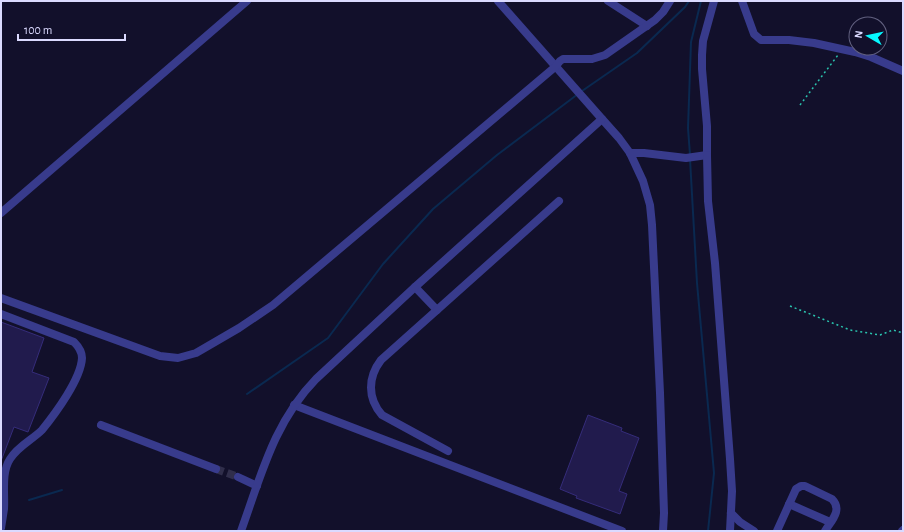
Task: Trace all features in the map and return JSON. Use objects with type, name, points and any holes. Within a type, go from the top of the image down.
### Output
[{"type":"street","points":[[1,213],[248,1]]},
{"type":"street","points":[[498,1],[619,138],[630,153],[645,188],[651,215],[660,401],[664,513],[663,531]]},
{"type":"street","points":[[608,1],[647,26]]},
{"type":"street","points":[[1,298],[160,356],[174,359],[187,356],[239,328],[273,305],[560,61],[563,59],[592,59],[602,56],[660,16],[670,1]]},
{"type":"street","points":[[714,1],[706,30],[702,55],[702,69],[707,126],[708,201],[715,263],[730,459],[730,531]]},
{"type":"street","points":[[742,1],[754,34],[761,40],[814,43],[842,49],[871,57],[903,71]]},
{"type":"street","points":[[241,531],[275,437],[301,395],[415,287],[602,119]]},
{"type":"street","points":[[630,153],[644,153],[686,158],[707,156]]},
{"type":"street","points":[[448,451],[382,416],[375,406],[371,390],[374,371],[381,360],[559,201]]},
{"type":"street","points":[[415,287],[437,310]]},
{"type":"street","points":[[1,314],[74,342],[78,346],[82,358],[76,379],[64,401],[41,431],[19,448],[10,458],[4,478],[4,510],[1,528]]},
{"type":"street","points":[[294,405],[622,531]]},
{"type":"street","points":[[101,425],[216,469]]},
{"type":"street","points":[[238,477],[257,486]]},
{"type":"street","points":[[780,530],[796,489],[801,486],[805,486],[832,499],[835,502],[837,510],[824,531]]},
{"type":"street","points":[[789,504],[830,522]]},
{"type":"street","points":[[731,513],[740,522],[754,531]]},
{"type":"path","points":[[800,105],[842,49]]},
{"type":"path","points":[[790,306],[850,330],[877,335],[893,330],[903,333]]},
{"type":"building","points":[[1,322],[44,338],[32,372],[49,378],[28,432],[14,427],[1,461]]},
{"type":"building","points":[[588,415],[622,428],[621,431],[639,438],[619,491],[627,494],[620,514],[576,498],[577,496],[560,489]]},
{"type":"waterway","points":[[582,91],[637,53],[685,7],[689,1]]},
{"type":"waterway","points":[[690,155],[688,128],[691,42],[701,1]]},
{"type":"waterway","points":[[247,394],[328,338],[383,264],[433,209],[497,155],[578,94]]},
{"type":"waterway","points":[[690,159],[697,283],[714,473],[708,531]]},
{"type":"waterway","points":[[29,500],[62,490]]},
{"type":"tunnel","points":[[216,469],[238,477]]}]
